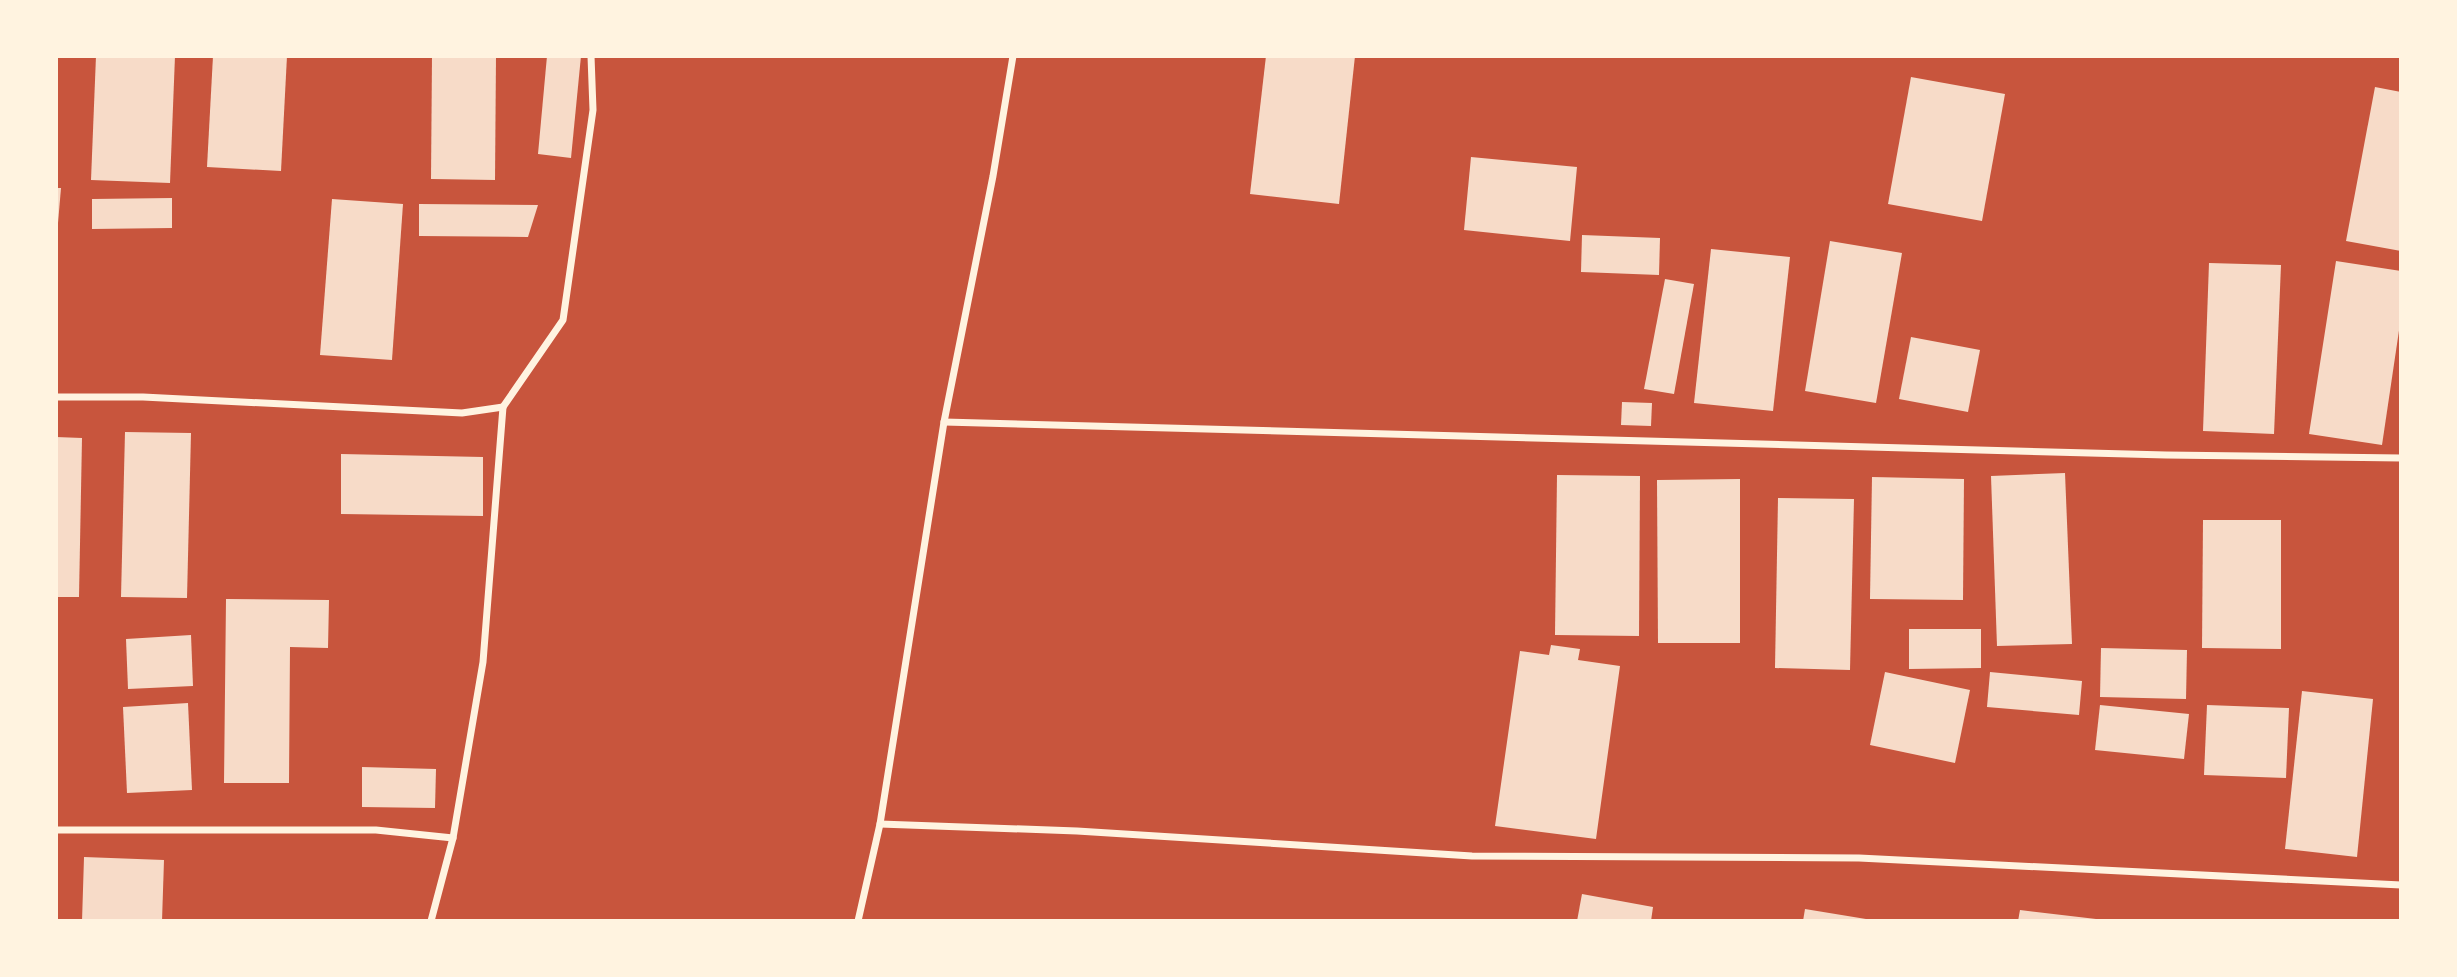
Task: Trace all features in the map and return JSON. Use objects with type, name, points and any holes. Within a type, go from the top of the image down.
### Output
[{"type":"street","points":[[432,921],[453,838],[483,662],[503,407],[563,320],[593,110],[592,56]]},
{"type":"street","points":[[858,921],[880,824],[944,422],[993,176],[1013,56]]},
{"type":"street","points":[[56,397],[144,397],[463,413],[503,407]]},
{"type":"street","points":[[944,422],[2166,455],[2401,458]]},
{"type":"street","points":[[880,824],[1077,831],[1472,856],[1859,858],[2401,885]]},
{"type":"street","points":[[56,830],[376,830],[453,838]]},
{"type":"building","points":[[96,56],[175,56],[170,183],[91,180]]},
{"type":"building","points":[[213,56],[287,56],[281,171],[207,167]]},
{"type":"building","points":[[432,56],[496,56],[495,180],[431,179]]},
{"type":"building","points":[[547,56],[581,56],[571,158],[538,154]]},
{"type":"building","points":[[1266,56],[1355,56],[1339,204],[1250,194]]},
{"type":"building","points":[[1911,77],[2005,94],[1982,221],[1888,204]]},
{"type":"building","points":[[2375,87],[2401,92],[2401,251],[2346,241]]},
{"type":"building","points":[[1471,157],[1577,167],[1570,241],[1464,230]]},
{"type":"building","points":[[56,188],[61,188],[58,223],[56,223]]},
{"type":"building","points":[[172,198],[172,228],[92,229],[92,199]]},
{"type":"building","points":[[332,199],[403,204],[392,360],[320,355]]},
{"type":"building","points":[[419,204],[538,205],[528,237],[419,236]]},
{"type":"building","points":[[1582,235],[1660,238],[1659,275],[1581,272]]},
{"type":"building","points":[[1830,241],[1902,253],[1876,403],[1805,391]]},
{"type":"building","points":[[1711,249],[1790,257],[1773,411],[1694,403]]},
{"type":"building","points":[[2336,261],[2401,271],[2401,317],[2382,445],[2309,434]]},
{"type":"building","points":[[2209,263],[2281,265],[2274,434],[2203,431]]},
{"type":"building","points":[[1665,279],[1694,284],[1674,394],[1644,389]]},
{"type":"building","points":[[1911,337],[1980,350],[1968,412],[1899,399]]},
{"type":"building","points":[[1622,402],[1652,403],[1651,426],[1621,425]]},
{"type":"building","points":[[125,432],[191,433],[187,598],[121,597]]},
{"type":"building","points":[[56,437],[82,438],[79,597],[56,597]]},
{"type":"building","points":[[341,454],[483,457],[483,516],[341,514]]},
{"type":"building","points":[[2065,473],[2072,644],[1997,646],[1991,476]]},
{"type":"building","points":[[1557,475],[1640,476],[1639,636],[1555,635]]},
{"type":"building","points":[[1872,477],[1964,479],[1963,600],[1870,599]]},
{"type":"building","points":[[1740,479],[1740,643],[1658,643],[1657,480]]},
{"type":"building","points":[[1778,498],[1854,499],[1850,670],[1775,668]]},
{"type":"building","points":[[2203,520],[2281,520],[2281,649],[2202,648]]},
{"type":"building","points":[[226,599],[329,600],[328,648],[290,647],[289,783],[224,783]]},
{"type":"building","points":[[1909,629],[1981,629],[1981,668],[1909,669]]},
{"type":"building","points":[[191,635],[193,686],[128,689],[126,639]]},
{"type":"building","points":[[1551,645],[1580,649],[1578,660],[1620,666],[1596,839],[1495,826],[1520,651],[1549,655]]},
{"type":"building","points":[[2101,648],[2187,650],[2186,699],[2100,697]]},
{"type":"building","points":[[1885,672],[1970,690],[1955,763],[1870,745]]},
{"type":"building","points":[[1990,672],[2082,681],[2079,715],[1987,707]]},
{"type":"building","points":[[2302,691],[2373,699],[2357,857],[2285,849]]},
{"type":"building","points":[[188,703],[192,790],[127,793],[123,707]]},
{"type":"building","points":[[2100,705],[2189,714],[2184,759],[2095,750]]},
{"type":"building","points":[[2207,705],[2289,708],[2286,778],[2204,775]]},
{"type":"building","points":[[362,767],[436,769],[435,808],[362,807]]},
{"type":"building","points":[[84,857],[164,860],[162,921],[82,921]]},
{"type":"building","points":[[1582,894],[1653,907],[1651,921],[1577,921]]},
{"type":"building","points":[[1805,909],[1872,920],[1872,921],[1803,921]]},
{"type":"building","points":[[2020,910],[2096,919],[2096,921],[2018,921]]}]
